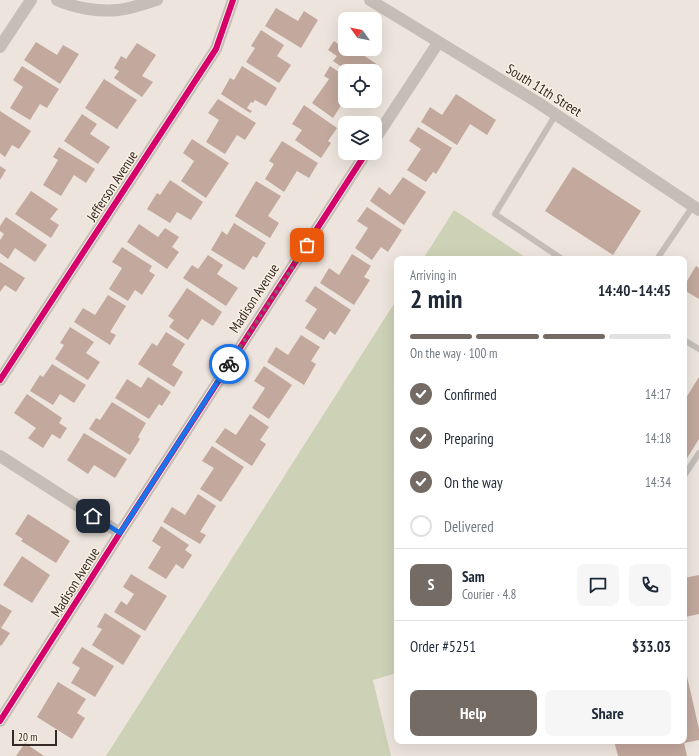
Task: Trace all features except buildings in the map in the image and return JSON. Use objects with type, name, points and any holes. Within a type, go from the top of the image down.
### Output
[{"type":"street","points":[[0,47],[31,0]]},
{"type":"street","points":[[57,0],[86,8],[119,10],[157,0]]},
{"type":"street","name":"Jefferson Avenue","points":[[0,380],[216,48],[233,0]]},
{"type":"street","name":"South 11th Street","points":[[370,0],[556,114],[696,208]]},
{"type":"street","points":[[382,128],[438,43]]},
{"type":"street","name":"Madison Avenue","points":[[0,721],[361,160]]},
{"type":"street","points":[[0,456],[120,533]]},
{"type":"lane","points":[[556,114],[495,214],[558,256]]},
{"type":"lane","points":[[659,256],[696,208]]},
{"type":"lane","points":[[687,342],[699,349]]},
{"type":"lane","points":[[687,471],[699,453]]},
{"type":"green space","points":[[454,210],[523,256],[425,256]]},
{"type":"green space","points":[[394,304],[394,674],[373,680],[391,756],[106,756]]},
{"type":"cycle path","points":[[0,380],[216,49],[233,0]]},
{"type":"cycle path","points":[[0,721],[361,160]]},
{"type":"way so far","points":[[229,364],[307,245]]},
{"type":"route","points":[[93,516],[120,533],[229,364]]}]
